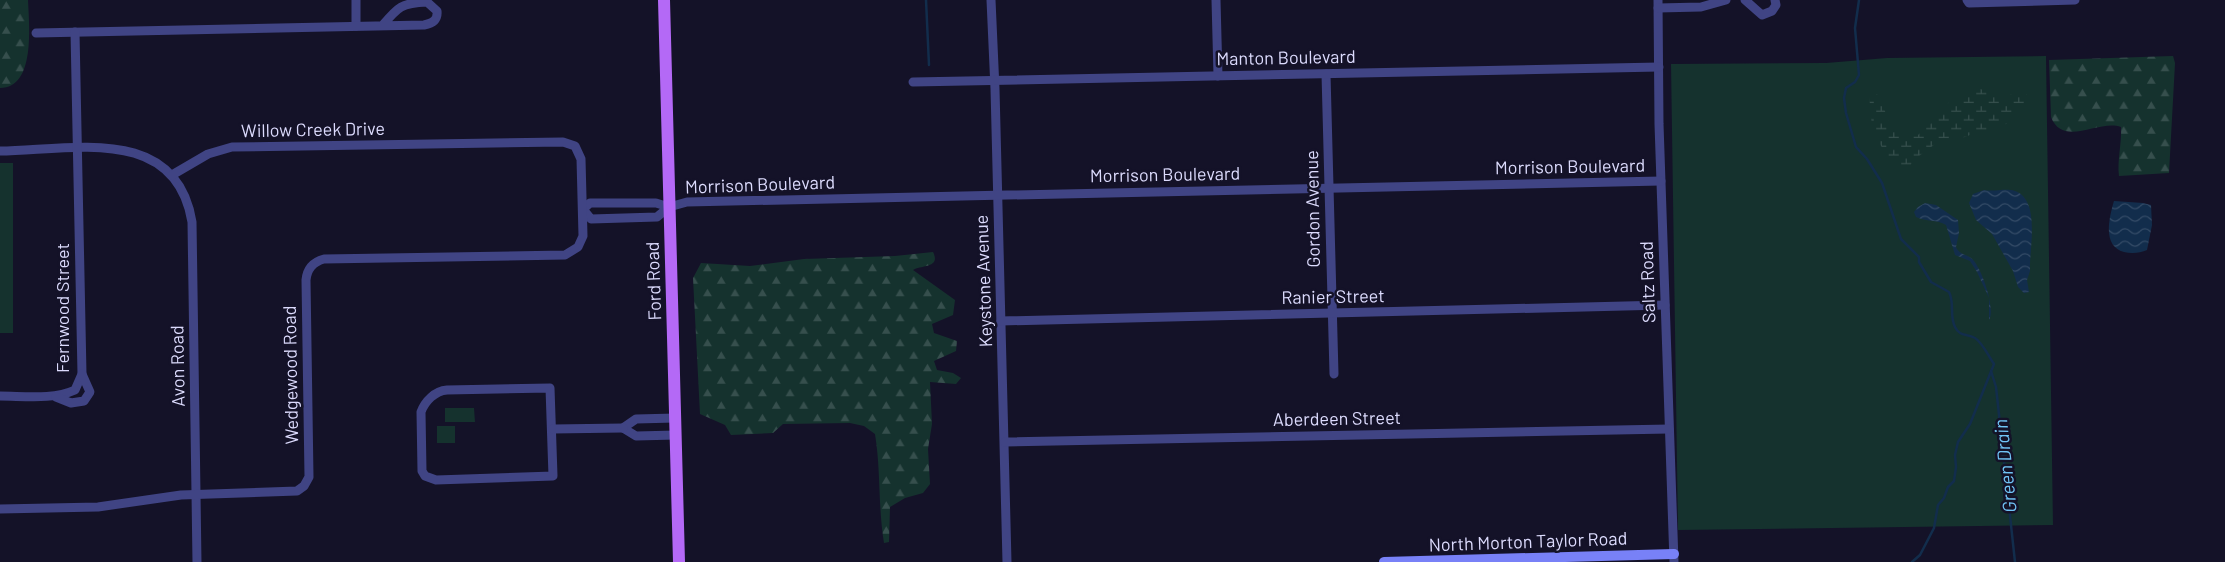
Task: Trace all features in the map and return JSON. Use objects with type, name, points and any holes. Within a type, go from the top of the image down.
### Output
[{"type":"main road","name":"Ford Road","points":[[664,0],[678,562]]},
{"type":"street","points":[[356,0],[356,26]]},
{"type":"street","name":"Keystone Avenue","points":[[991,0],[995,80],[1007,562]]},
{"type":"street","points":[[1216,0],[1218,76]]},
{"type":"street","points":[[1658,4],[1701,7],[1726,0]]},
{"type":"street","points":[[1744,0],[1762,15],[1772,11],[1776,6],[1775,0]]},
{"type":"street","points":[[1967,0],[1969,3],[2075,0]]},
{"type":"street","points":[[36,33],[382,26],[430,24],[436,18],[437,11],[430,3],[408,3],[399,7],[382,26]]},
{"type":"street","name":"Saltz Road","points":[[1658,4],[1661,181],[1674,558]]},
{"type":"street","name":"Fernwood Street","points":[[0,396],[56,396],[75,390],[82,374],[75,32]]},
{"type":"street","name":"Manton Boulevard","points":[[913,82],[1659,67]]},
{"type":"street","name":"Gordon Avenue","points":[[1326,74],[1334,374]]},
{"type":"street","name":"Willow Creek Drive","points":[[172,175],[208,154],[232,147],[563,142],[574,146],[581,156],[583,209]]},
{"type":"street","points":[[0,152],[109,148],[128,150],[157,162],[172,175]]},
{"type":"street","name":"Avon Road","points":[[172,175],[186,198],[192,222],[197,562]]},
{"type":"street","name":"Morrison Boulevard","points":[[670,207],[686,202],[1661,181]]},
{"type":"street","points":[[590,203],[656,203],[670,207],[656,218],[590,219],[583,209],[590,203]]},
{"type":"street","name":"Wedgewood Road","points":[[0,509],[98,507],[165,496],[293,492],[301,489],[307,482],[309,465],[306,280],[308,270],[314,264],[324,259],[565,254],[574,251],[580,243],[583,209]]},
{"type":"street","name":"Ranier Street","points":[[1001,321],[1665,305]]},
{"type":"street","points":[[56,396],[71,403],[84,401],[90,392],[82,374]]},
{"type":"street","points":[[550,388],[553,429],[553,476],[436,480],[425,476],[422,471],[421,412],[423,406],[436,393],[443,390],[550,388]]},
{"type":"street","points":[[623,428],[636,419],[675,418]]},
{"type":"street","points":[[553,429],[623,428],[636,436],[676,435]]},
{"type":"street","name":"Aberdeen Street","points":[[1005,442],[1669,428]]},
{"type":"street","name":"North Morton Taylor Road","points":[[1384,562],[1674,558]]},
{"type":"green space","points":[[0,0],[28,0],[29,39],[25,67],[20,78],[12,85],[0,88]]},
{"type":"green space","points":[[2046,56],[2053,525],[1678,530],[1671,64],[1826,63],[1887,58]]},
{"type":"green space","points":[[2173,56],[2175,63],[2169,173],[2119,176],[2121,127],[2102,126],[2082,131],[2064,131],[2057,126],[2051,117],[2049,60]]},
{"type":"green space","points":[[1976,87],[1997,96],[2007,96],[2023,90],[2027,95],[2020,112],[2006,124],[1962,138],[1942,139],[1915,159],[1908,169],[1896,167],[1879,143],[1871,116],[1870,96],[1877,94],[1893,128],[1898,132],[1918,135],[1931,123],[1942,106],[1959,98],[1968,89]]},
{"type":"green space","points":[[0,163],[13,163],[13,333],[0,333]]},
{"type":"green space","points":[[933,252],[935,261],[933,263],[913,270],[955,300],[953,315],[932,324],[934,333],[957,341],[956,351],[934,361],[937,370],[953,373],[961,378],[956,384],[930,382],[932,424],[928,449],[930,484],[923,493],[905,498],[890,507],[889,542],[884,543],[875,434],[864,426],[850,423],[783,424],[773,433],[731,435],[725,425],[700,414],[693,278],[701,263],[750,266],[804,259],[895,256]]},
{"type":"green space","points":[[445,408],[474,408],[475,422],[445,422]]},
{"type":"green space","points":[[437,426],[455,426],[455,443],[437,443]]},
{"type":"water","points":[[1984,190],[2015,191],[2023,196],[2028,204],[2032,226],[2030,271],[2027,280],[2029,292],[2024,293],[2018,287],[2013,271],[1992,234],[1976,220],[1969,203],[1973,194]]},
{"type":"water","points":[[2114,201],[2151,205],[2152,225],[2147,250],[2127,253],[2117,249],[2112,244],[2109,223]]},
{"type":"water","points":[[1925,203],[1936,205],[1958,220],[1959,233],[1956,247],[1960,253],[1971,258],[1979,269],[1989,297],[1991,307],[1989,320],[1989,298],[1970,261],[1955,255],[1946,225],[1916,217],[1914,212]]},
{"type":"waterway","points":[[926,0],[929,65]]},
{"type":"waterway","points":[[1859,0],[1855,28],[1859,75],[1855,82],[1846,88],[1844,98],[1846,113],[1856,147],[1867,159],[1882,183],[1901,239],[1919,257],[1919,262],[1931,282],[1949,292],[1952,301],[1953,323],[1957,330],[1961,334],[1978,340],[1994,364],[1970,424],[1958,442],[1955,455],[1954,481],[1948,487],[1944,498],[1938,505],[1934,528],[1920,555],[1912,562]]},
{"type":"waterway","name":"Green Drain","points":[[1991,371],[1996,387],[2015,562]]}]
